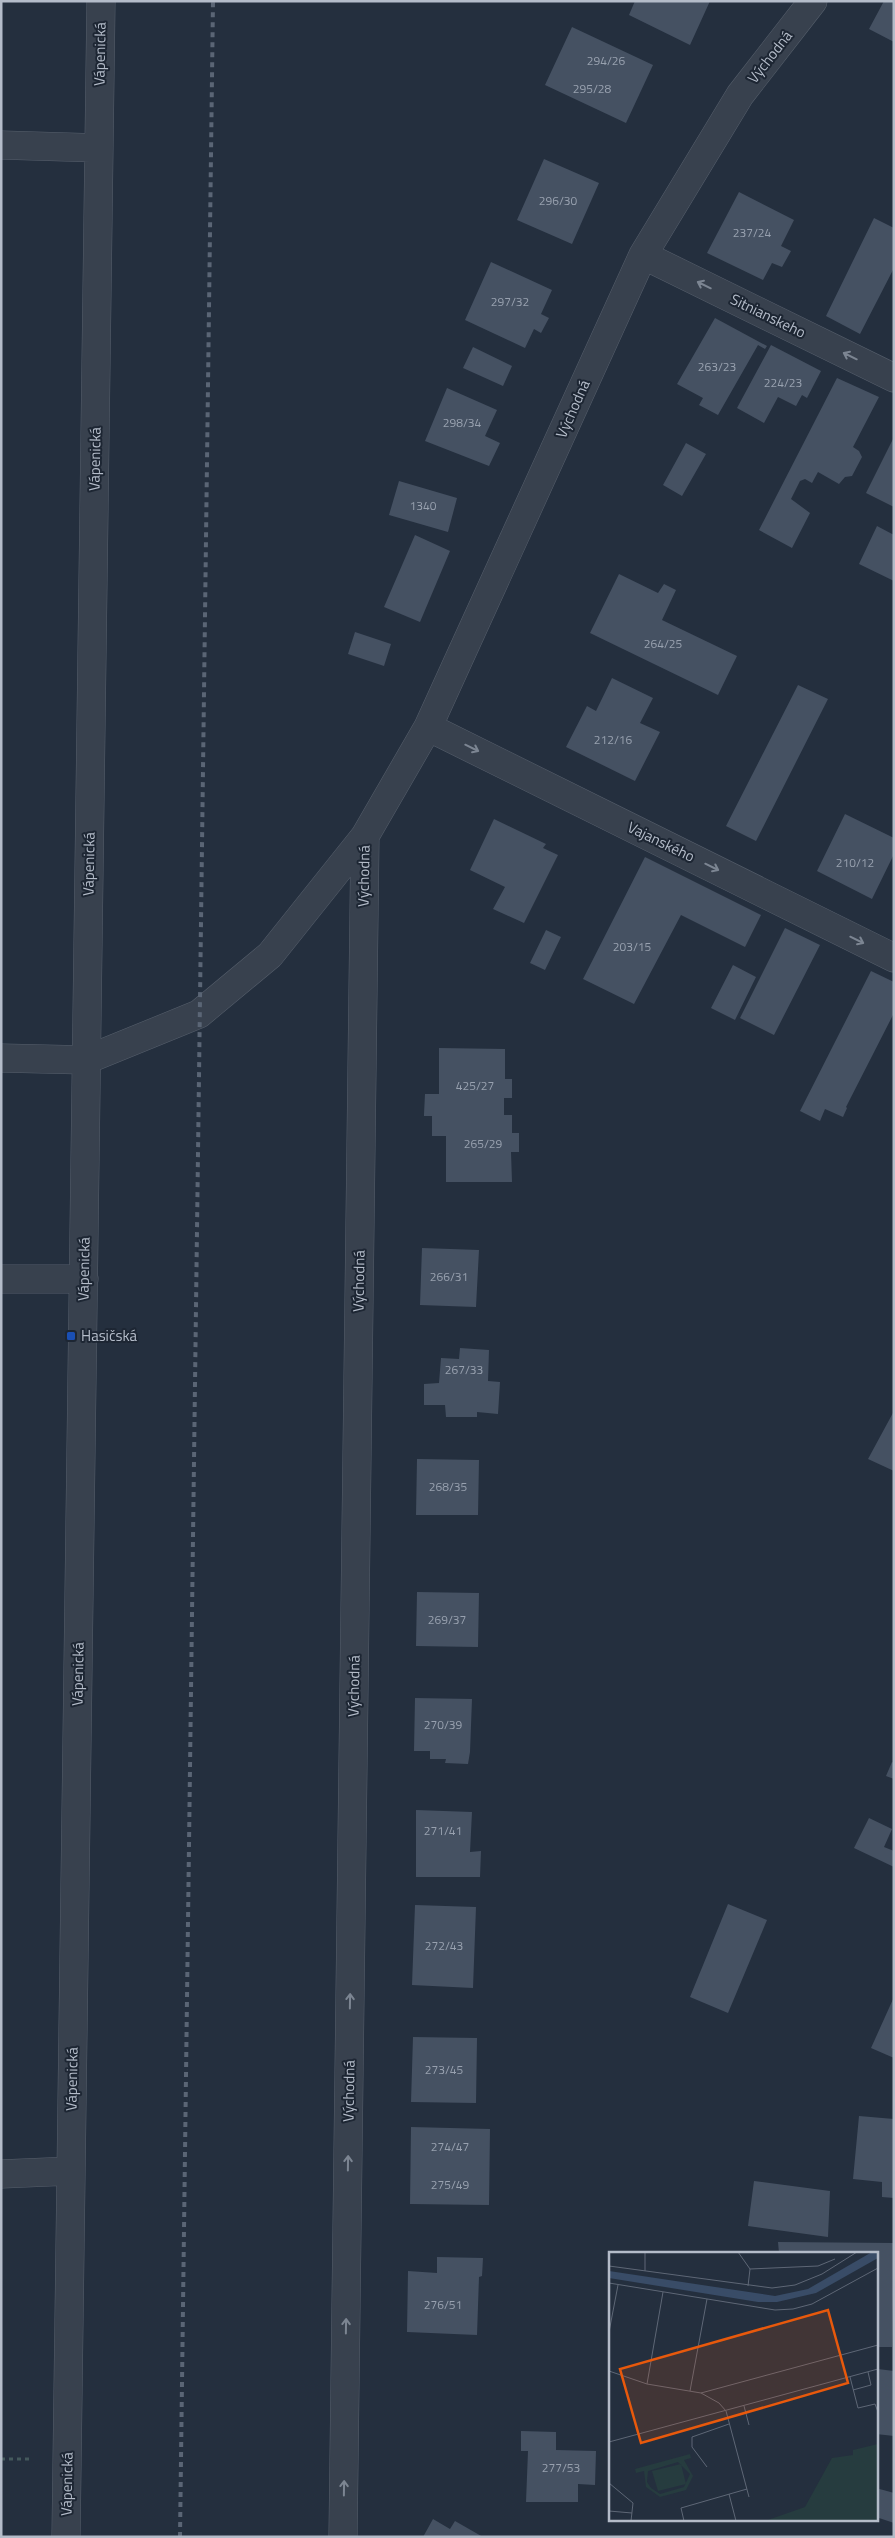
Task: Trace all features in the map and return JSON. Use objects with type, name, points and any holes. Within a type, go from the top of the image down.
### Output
[{"type":"street","name":"Vápenická","points":[[66,2537],[101,1]]},
{"type":"street","name":"Východná","points":[[86,1060],[199,1014],[270,955],[365,836],[428,727],[643,255],[740,95],[813,1]]},
{"type":"street","points":[[1,145],[99,148]]},
{"type":"street","name":"Sitnianskeho","points":[[643,255],[894,378]]},
{"type":"street","name":"Vajanského","points":[[428,727],[894,958]]},
{"type":"street","name":"Východná","points":[[343,2537],[365,836]]},
{"type":"street","points":[[1,1058],[86,1060]]},
{"type":"street","points":[[1,1279],[84,1279]]},
{"type":"street","points":[[1,2174],[71,2171]]},
{"type":"building","points":[[635,1],[710,1],[690,45],[629,15]]},
{"type":"building","points":[[884,1],[894,1],[894,42],[869,29]]},
{"type":"building","points":[[572,27],[653,65],[626,123],[545,85]]},
{"type":"building","points":[[544,159],[599,183],[572,244],[517,220]]},
{"type":"building","points":[[739,192],[794,220],[781,246],[791,251],[782,267],[772,263],[763,280],[707,253]]},
{"type":"building","points":[[874,218],[894,228],[894,268],[860,334],[826,316]]},
{"type":"building","points":[[491,262],[552,290],[541,314],[549,318],[541,333],[534,329],[525,348],[465,320]]},
{"type":"building","points":[[715,318],[767,346],[765,349],[758,345],[718,415],[699,405],[703,398],[677,384]]},
{"type":"building","points":[[771,345],[821,371],[807,398],[802,395],[796,406],[778,397],[764,423],[737,408]]},
{"type":"building","points":[[473,347],[512,366],[503,386],[463,368]]},
{"type":"building","points":[[837,378],[879,397],[853,447],[859,451],[862,457],[852,476],[845,477],[839,484],[818,472],[812,483],[805,479],[800,481],[791,499],[810,513],[792,548],[759,530]]},
{"type":"building","points":[[447,388],[497,410],[485,436],[500,443],[489,466],[425,441]]},
{"type":"building","points":[[894,437],[894,507],[866,493]]},
{"type":"building","points":[[686,443],[706,454],[682,496],[663,485]]},
{"type":"building","points":[[399,481],[457,498],[448,532],[389,515]]},
{"type":"building","points":[[877,526],[894,535],[894,581],[859,564]]},
{"type":"building","points":[[415,535],[450,551],[420,622],[384,607]]},
{"type":"building","points":[[619,574],[658,593],[664,584],[676,590],[662,620],[737,656],[718,695],[590,633]]},
{"type":"building","points":[[355,632],[391,644],[384,666],[348,654]]},
{"type":"building","points":[[612,678],[653,698],[640,723],[660,732],[635,781],[566,747],[587,706],[596,711]]},
{"type":"building","points":[[798,685],[828,699],[756,841],[726,826]]},
{"type":"building","points":[[845,814],[894,838],[894,854],[872,899],[817,871]]},
{"type":"building","points":[[494,819],[546,844],[543,848],[558,855],[524,923],[493,909],[505,887],[470,870]]},
{"type":"building","points":[[645,857],[761,915],[745,947],[681,915],[634,1004],[583,979]]},
{"type":"building","points":[[785,928],[820,945],[774,1035],[740,1018]]},
{"type":"building","points":[[546,930],[561,937],[545,970],[530,963]]},
{"type":"building","points":[[733,965],[756,977],[735,1020],[711,1008]]},
{"type":"building","points":[[871,971],[894,982],[894,1013],[846,1107],[843,1117],[825,1109],[820,1121],[800,1111]]},
{"type":"building","points":[[439,1048],[505,1049],[505,1079],[512,1079],[512,1098],[504,1098],[504,1115],[512,1115],[512,1133],[519,1133],[519,1152],[511,1152],[512,1182],[446,1182],[446,1136],[432,1136],[432,1116],[424,1116],[425,1094],[439,1094]]},
{"type":"building","points":[[422,1248],[479,1250],[476,1307],[420,1305]]},
{"type":"building","points":[[460,1348],[489,1350],[488,1381],[500,1382],[498,1414],[477,1412],[477,1417],[446,1417],[445,1405],[424,1405],[424,1384],[439,1383],[441,1358],[459,1359]]},
{"type":"building","points":[[894,1411],[894,1471],[868,1459]]},
{"type":"building","points":[[417,1459],[479,1460],[478,1515],[416,1515]]},
{"type":"building","points":[[417,1592],[479,1593],[478,1647],[416,1646]]},
{"type":"building","points":[[415,1698],[472,1699],[468,1764],[445,1763],[446,1759],[430,1759],[430,1751],[414,1751]]},
{"type":"building","points":[[892,1762],[894,1763],[894,1779],[886,1776]]},
{"type":"building","points":[[416,1810],[472,1812],[470,1852],[481,1851],[480,1877],[416,1877]]},
{"type":"building","points":[[869,1818],[892,1829],[884,1847],[894,1851],[894,1867],[854,1848]]},
{"type":"building","points":[[728,1904],[767,1920],[728,2013],[690,1997]]},
{"type":"building","points":[[415,1905],[476,1907],[473,1988],[412,1985]]},
{"type":"building","points":[[894,1997],[894,2058],[871,2048]]},
{"type":"building","points":[[413,2037],[477,2038],[476,2103],[411,2102]]},
{"type":"building","points":[[859,2116],[894,2119],[894,2198],[882,2197],[882,2182],[853,2179]]},
{"type":"building","points":[[411,2127],[490,2129],[489,2205],[410,2204]]},
{"type":"building","points":[[754,2181],[830,2191],[828,2237],[748,2226]]},
{"type":"building","points":[[778,2242],[894,2243],[892,2347],[878,2347],[878,2252],[779,2252]]},
{"type":"building","points":[[437,2257],[483,2258],[482,2276],[479,2277],[477,2335],[407,2332],[408,2271],[437,2273]]},
{"type":"building","points":[[878,2369],[894,2371],[894,2436],[878,2434]]},
{"type":"building","points":[[521,2431],[556,2432],[556,2450],[596,2451],[595,2485],[578,2484],[578,2502],[526,2502],[528,2451],[521,2451]]},
{"type":"building","points":[[878,2489],[894,2493],[894,2523],[878,2518]]},
{"type":"building","points":[[433,2519],[450,2529],[455,2521],[483,2537],[423,2537]]},
{"type":"railway","points":[[180,2537],[213,1]]},
{"type":"place","name":"Hasičská","points":[[71,1336]]}]
